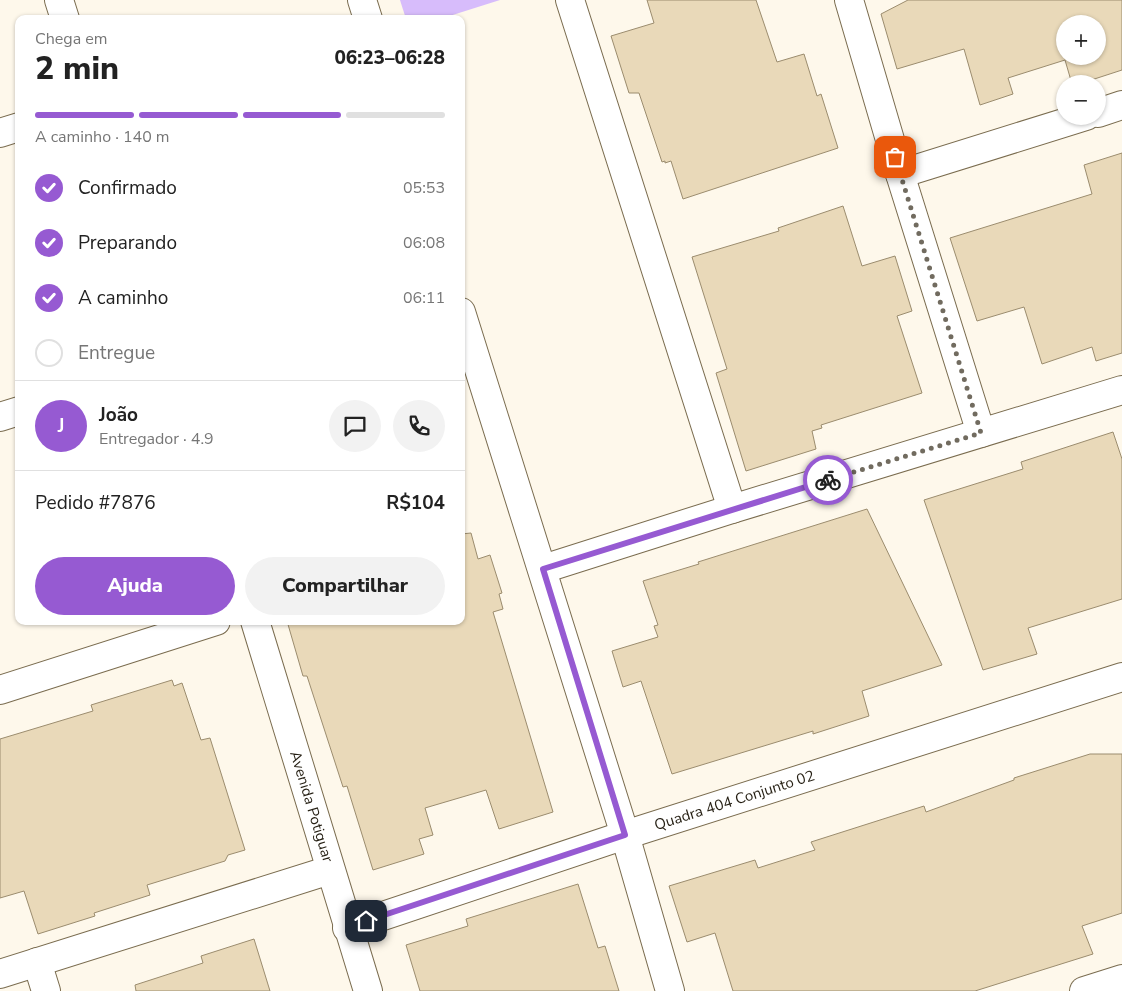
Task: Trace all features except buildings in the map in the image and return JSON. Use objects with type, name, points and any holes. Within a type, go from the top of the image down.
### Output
[{"type":"street","points":[[59,0],[64,15]]},
{"type":"street","points":[[362,0],[367,15]]},
{"type":"street","points":[[570,0],[732,509]]},
{"type":"street","points":[[849,0],[900,174],[981,433]]},
{"type":"street","points":[[1106,110],[1122,105]]},
{"type":"street","points":[[900,174],[1057,125]]},
{"type":"street","points":[[0,133],[15,128]]},
{"type":"street","points":[[465,325],[625,835],[670,991]]},
{"type":"street","points":[[543,569],[1122,390]]},
{"type":"street","points":[[0,417],[15,412]]},
{"type":"street","points":[[0,690],[203,625]]},
{"type":"street","name":"Avenida Potiguar","points":[[256,625],[368,991]]},
{"type":"street","name":"Quadra 404 Conjunto 02","points":[[348,928],[625,835],[1122,677]]},
{"type":"street","points":[[0,974],[330,870]]},
{"type":"street","points":[[36,962],[46,991]]},
{"type":"street","points":[[1084,991],[1122,979]]},
{"type":"shaded area","points":[[400,0],[500,0],[453,15],[405,15]]},
{"type":"way so far","points":[[828,480],[981,433],[895,157]]},
{"type":"route","points":[[366,921],[625,835],[543,569],[828,480]]}]
